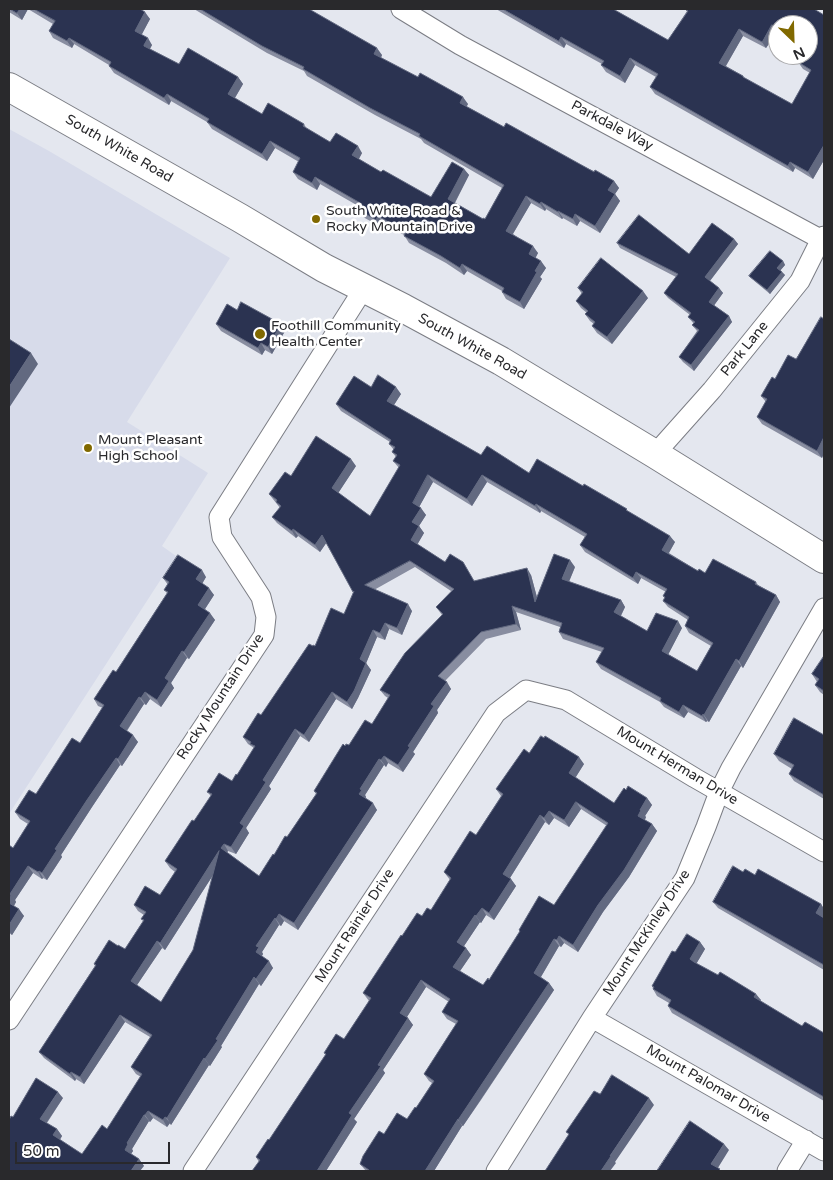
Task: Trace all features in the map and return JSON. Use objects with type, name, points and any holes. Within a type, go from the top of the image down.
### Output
[{"type":"main road","name":"South White Road","points":[[9,87],[324,268],[501,361],[824,559]]},
{"type":"street","name":"Parkdale Way","points":[[401,9],[460,45],[823,239]]},
{"type":"street","name":"Park Lane","points":[[655,454],[712,390],[800,281],[823,239]]},
{"type":"street","name":"Rocky Mountain Drive","points":[[9,1020],[264,635],[266,617],[261,597],[222,537],[219,517],[364,288]]},
{"type":"street","name":"Mount McKinley Drive","points":[[496,1171],[592,1018],[685,878],[719,792],[731,768],[824,608]]},
{"type":"street","name":"Mount Herman Drive","points":[[526,690],[566,700],[719,792],[824,852]]},
{"type":"street","name":"Mount Rainier Drive","points":[[193,1171],[496,713],[526,690]]},
{"type":"street","name":"Mount Palomar Drive","points":[[592,1018],[824,1151]]},
{"type":"street","points":[[787,1171],[806,1140]]},
{"type":"shaded area","name":"Mount Pleasant High School","points":[[9,129],[230,258],[127,422],[208,473],[162,546],[176,556],[9,814]]},
{"type":"building","points":[[10,9],[20,9],[17,13]]},
{"type":"building","points":[[34,9],[140,9],[145,12],[135,31],[148,38],[144,46],[179,64],[188,48],[238,77],[228,94],[262,114],[268,103],[330,142],[336,133],[358,146],[352,155],[431,197],[452,162],[464,169],[448,199],[485,219],[504,185],[419,136],[420,134],[370,108],[303,69],[304,67],[262,46],[200,9],[309,9],[377,48],[374,54],[418,77],[420,73],[463,97],[460,103],[504,127],[506,123],[594,172],[595,170],[614,181],[608,190],[615,194],[595,226],[575,214],[573,219],[526,196],[506,231],[533,246],[529,254],[541,261],[520,302],[502,292],[504,288],[462,264],[460,268],[404,236],[406,232],[378,216],[376,220],[359,210],[362,204],[315,177],[312,183],[293,172],[300,158],[270,141],[262,154],[207,122],[209,119],[167,94],[164,98],[109,66],[111,62],[69,38],[67,41],[49,31],[55,21]]},
{"type":"building","points":[[503,9],[613,9],[668,40],[688,11],[687,9],[814,9],[824,15],[824,145],[808,172],[790,162],[788,166],[650,87],[658,74],[630,58],[620,76],[601,65],[604,61],[561,37],[559,41]]},
{"type":"building","points":[[639,215],[689,254],[712,223],[734,239],[705,277],[719,288],[709,302],[729,316],[691,365],[679,357],[699,330],[692,325],[695,322],[688,317],[691,313],[664,293],[678,274],[617,243]]},
{"type":"building","points":[[770,251],[783,261],[777,268],[782,272],[767,290],[749,276]]},
{"type":"building","points":[[601,258],[643,291],[607,337],[592,326],[595,322],[585,314],[588,311],[576,301],[583,292],[578,288]]},
{"type":"building","name":"Foothill Community Health Center","points":[[241,302],[281,324],[268,347],[261,343],[258,348],[216,324],[227,304],[237,310]]},
{"type":"building","points":[[821,317],[824,319],[824,437],[817,451],[757,417],[767,399],[761,396],[772,377],[775,379],[788,355],[796,359]]},
{"type":"building","points":[[9,339],[31,353],[9,387]]},
{"type":"building","points":[[378,375],[396,387],[387,401],[481,455],[487,446],[529,473],[537,459],[583,486],[584,484],[670,536],[662,550],[698,571],[699,569],[705,573],[713,559],[776,595],[739,661],[736,659],[702,716],[683,705],[679,712],[660,701],[661,698],[596,662],[604,648],[559,632],[562,623],[512,606],[516,624],[481,632],[438,676],[447,682],[431,704],[434,706],[398,765],[384,756],[381,760],[379,759],[360,789],[362,790],[359,794],[373,803],[294,923],[279,914],[256,946],[259,947],[256,952],[269,961],[256,979],[254,977],[216,1039],[218,1040],[204,1058],[167,1118],[165,1117],[163,1120],[148,1111],[127,1143],[125,1150],[139,1159],[131,1171],[9,1171],[9,1120],[11,1116],[13,1117],[36,1078],[58,1092],[40,1119],[57,1129],[53,1135],[82,1154],[102,1125],[107,1129],[142,1074],[131,1067],[152,1035],[120,1015],[80,1077],[71,1072],[70,1074],[39,1052],[96,965],[94,964],[109,940],[125,949],[144,920],[141,919],[146,912],[134,905],[145,886],[160,895],[177,869],[165,861],[212,794],[207,792],[219,773],[232,781],[237,775],[255,746],[243,737],[258,713],[261,715],[309,644],[315,646],[331,608],[344,614],[354,591],[322,535],[315,545],[272,517],[281,506],[269,494],[285,472],[291,476],[316,436],[351,459],[332,488],[370,516],[400,465],[393,461],[397,455],[392,452],[395,447],[389,444],[391,440],[336,404],[354,376],[371,387]],"holes":[[[428,475],[467,499],[482,475],[587,534],[580,545],[633,578],[636,572],[667,589],[663,596],[665,597],[663,601],[689,617],[685,626],[713,643],[697,671],[662,651],[678,621],[656,613],[647,631],[614,612],[621,600],[562,579],[570,560],[554,554],[535,602],[527,568],[474,581],[463,562],[450,554],[445,562],[411,540],[419,526],[412,522],[421,508],[413,503]],[[410,561],[454,589],[436,607],[443,614],[405,653],[380,690],[390,695],[372,724],[365,720],[349,745],[346,744],[345,746],[343,744],[314,791],[317,793],[287,837],[285,836],[259,876],[221,848],[224,844],[231,847],[244,826],[240,823],[266,782],[263,780],[295,729],[304,735],[332,692],[347,702],[366,663],[360,659],[373,630],[380,633],[385,623],[397,628],[408,604],[365,585]],[[219,851],[193,950],[161,1002],[131,981],[157,941],[160,943]]]},
{"type":"building","points":[[178,555],[202,570],[196,579],[209,588],[198,605],[210,613],[165,678],[169,681],[157,700],[145,692],[141,698],[139,697],[120,726],[133,735],[118,759],[116,758],[87,800],[55,849],[57,850],[42,873],[28,866],[10,894],[9,899],[9,845],[13,848],[30,821],[15,812],[29,790],[36,794],[72,738],[80,743],[104,705],[94,699],[113,670],[116,672],[168,592],[164,590],[169,582],[163,578]]},
{"type":"building","points":[[824,656],[824,691],[815,685],[819,679],[812,674]]},
{"type":"building","points":[[794,718],[824,735],[824,795],[789,774],[794,765],[774,754]]},
{"type":"building","points":[[541,736],[544,738],[545,736],[579,757],[569,773],[614,803],[624,788],[626,790],[628,786],[647,798],[638,816],[652,824],[624,870],[598,905],[573,945],[559,936],[557,940],[554,939],[534,973],[549,983],[425,1171],[368,1171],[360,1164],[379,1131],[384,1134],[397,1113],[407,1119],[416,1108],[434,1081],[424,1074],[458,1021],[442,1012],[450,999],[421,980],[400,1013],[408,1018],[378,1065],[381,1066],[349,1113],[352,1115],[317,1171],[252,1171],[260,1160],[256,1157],[326,1054],[324,1053],[336,1034],[344,1039],[371,998],[363,993],[401,935],[417,913],[422,916],[427,908],[431,910],[451,878],[444,872],[470,831],[476,835],[503,794],[496,789],[524,749],[529,753]],"holes":[[[576,802],[608,823],[554,905],[539,896],[520,931],[489,980],[488,978],[483,985],[453,967],[466,948],[457,942],[482,908],[489,913],[511,879],[503,874],[540,815],[544,818],[549,811],[564,820]]]},
{"type":"building","points":[[733,866],[743,872],[745,869],[755,875],[758,869],[821,904],[816,913],[824,918],[824,965],[713,902]]},
{"type":"building","points":[[9,903],[19,909],[9,925]]},
{"type":"building","points":[[687,934],[700,942],[690,959],[694,962],[718,975],[720,972],[756,994],[754,997],[802,1026],[805,1022],[824,1033],[824,1097],[668,1006],[671,1000],[653,989],[654,987],[652,986],[672,951],[675,952]]},
{"type":"building","points":[[612,1075],[649,1098],[601,1171],[545,1171],[569,1134],[566,1132],[594,1091],[600,1094]]},
{"type":"building","points":[[690,1121],[724,1144],[711,1164],[720,1169],[718,1171],[657,1171]]},
{"type":"place","name":"South White Road & Rocky Mountain Drive","points":[[316,219]]},
{"type":"place","name":"Foothill Community Health Center","points":[[260,334]]},
{"type":"place","name":"Mount Pleasant High School","points":[[88,448]]}]
